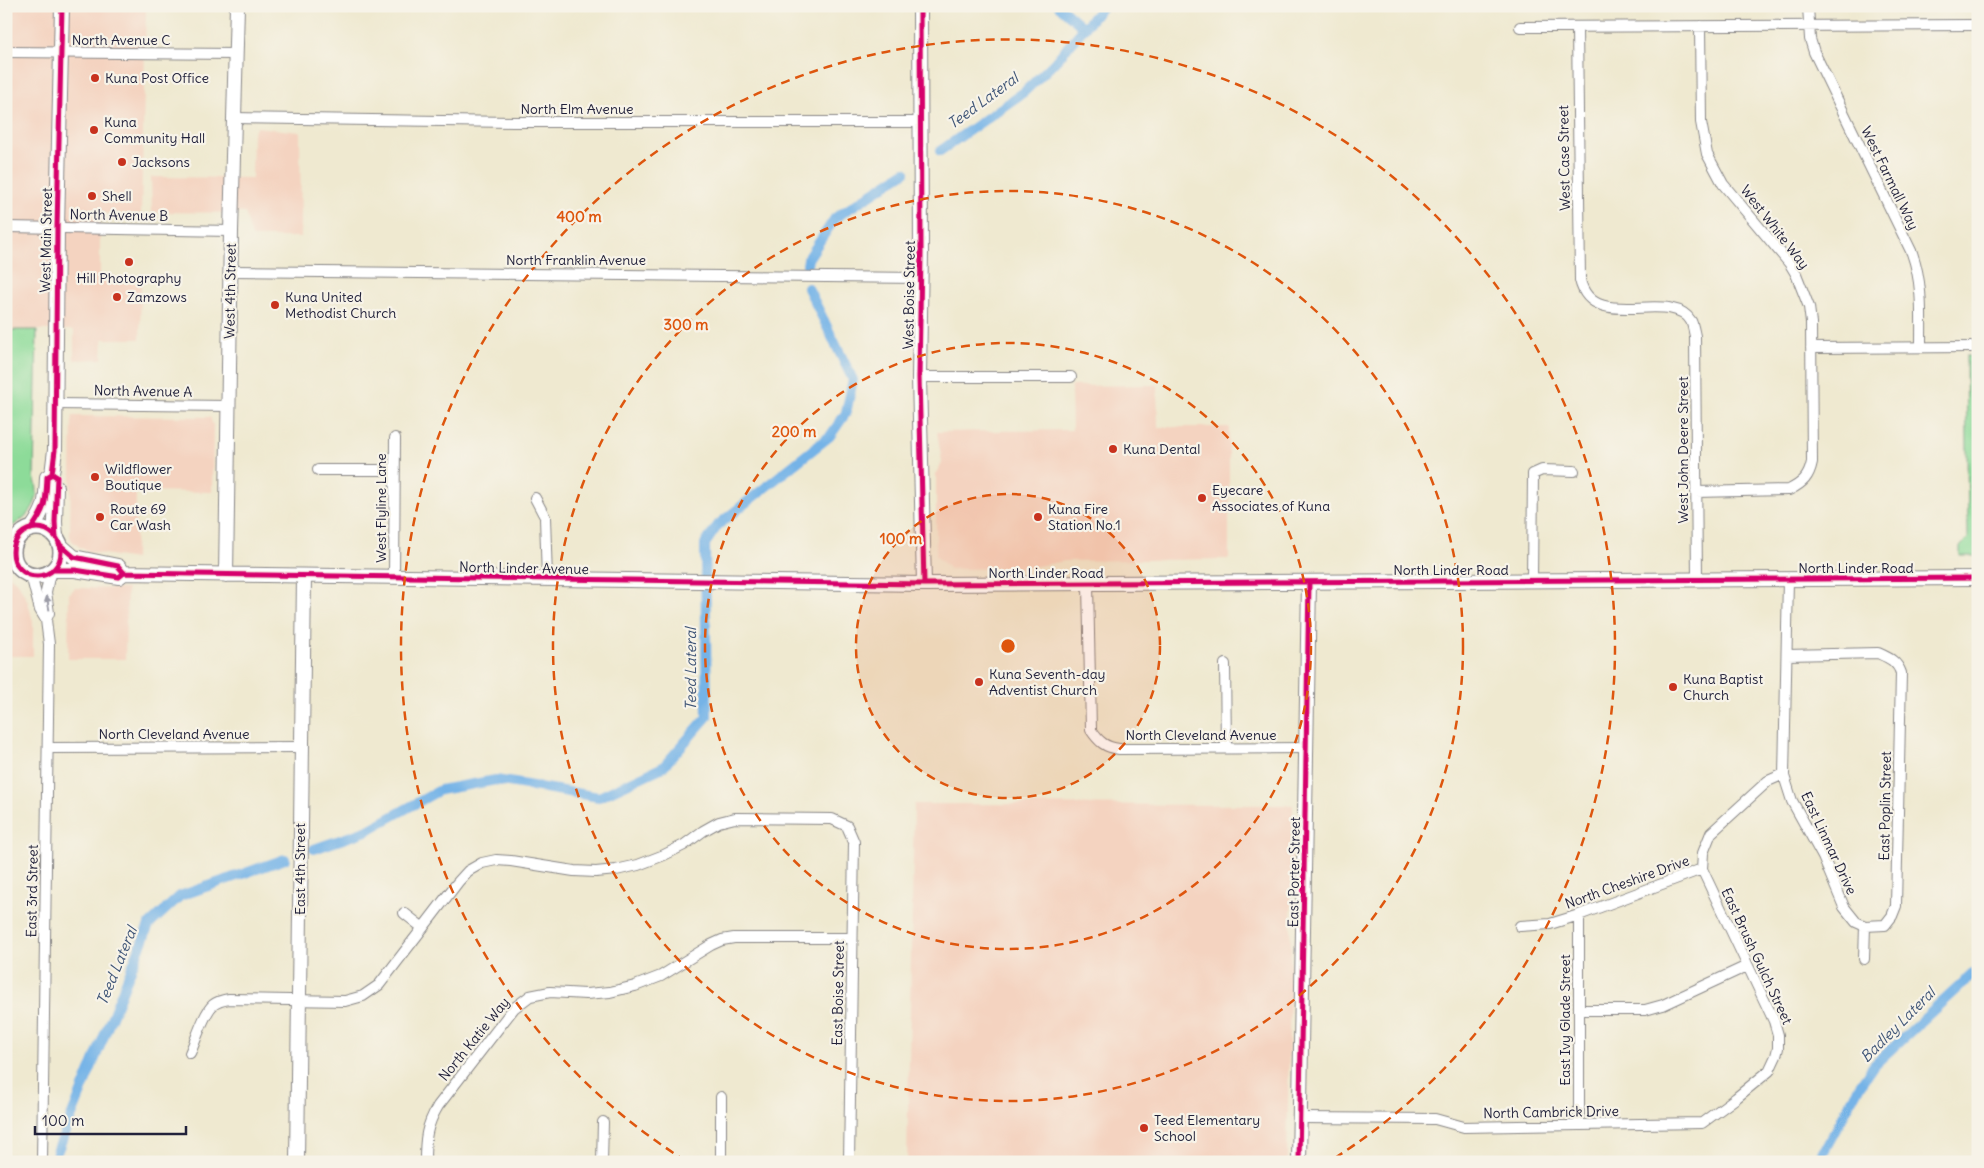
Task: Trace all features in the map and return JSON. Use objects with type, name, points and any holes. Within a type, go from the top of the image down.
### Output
[{"type":"main road","name":"West Main Street","points":[[18,536],[42,514],[46,502],[48,477],[52,474],[55,450],[62,6]]},
{"type":"main road","name":"West 4th Street","points":[[226,575],[230,271],[237,6]]},
{"type":"main road","name":"West Boise Street","points":[[920,6],[919,377],[924,584]]},
{"type":"main road","name":"West Main Street","points":[[52,474],[57,477],[55,522],[58,541]]},
{"type":"main road","points":[[43,529],[58,541],[60,556],[58,563],[51,571],[44,575],[31,575],[12,563],[13,550],[18,536],[43,529]]},
{"type":"main road","name":"North Linder Avenue","points":[[58,541],[74,557],[85,561],[118,566],[124,573]]},
{"type":"main road","name":"North Linder Avenue","points":[[51,571],[75,570],[119,577],[124,573],[924,584]]},
{"type":"main road","name":"East 4th Street","points":[[296,1162],[304,576]]},
{"type":"main road","name":"North Linder Road","points":[[924,584],[1978,578]]},
{"type":"main road","name":"East Porter Street","points":[[1299,1162],[1309,582]]},
{"type":"street","name":"West Farmall Way","points":[[1808,6],[1808,26],[1814,52],[1912,253],[1917,268],[1920,294],[1921,347]]},
{"type":"street","points":[[1520,27],[1978,25]]},
{"type":"street","name":"West White Way","points":[[1696,492],[1789,490],[1801,484],[1809,474],[1812,462],[1811,348],[1808,307],[1796,274],[1790,264],[1724,184],[1707,154],[1701,122],[1700,26]]},
{"type":"street","name":"West Case Street","points":[[1577,27],[1580,280],[1582,289],[1594,303],[1610,308],[1675,308],[1690,320]]},
{"type":"street","name":"North Avenue C","points":[[6,52],[236,54]]},
{"type":"street","name":"North Elm Avenue","points":[[234,118],[513,122],[920,122]]},
{"type":"street","name":"North Avenue B","points":[[6,228],[231,231]]},
{"type":"street","name":"North Franklin Avenue","points":[[230,271],[920,278]]},
{"type":"street","name":"West John Deere Street","points":[[1690,320],[1696,336],[1697,580]]},
{"type":"street","points":[[1811,348],[1978,347]]},
{"type":"street","points":[[919,377],[1071,377]]},
{"type":"street","name":"North Avenue A","points":[[56,404],[228,406]]},
{"type":"street","name":"West Flyline Lane","points":[[394,577],[395,438]]},
{"type":"street","points":[[318,470],[395,470]]},
{"type":"street","points":[[1532,581],[1532,474],[1542,470],[1574,471]]},
{"type":"street","points":[[535,498],[545,517],[547,579]]},
{"type":"street","name":"East 3rd Street","points":[[46,620],[50,613],[46,592],[51,571]]},
{"type":"street","name":"East 3rd Street","points":[[31,575],[40,610],[46,620],[49,644],[42,1162]]},
{"type":"street","name":"East Linmar Drive","points":[[1788,579],[1784,774],[1792,801],[1822,858],[1844,907],[1856,922],[1865,926]]},
{"type":"street","name":"North Cleveland Avenue","points":[[1088,584],[1091,730],[1098,741],[1108,747],[1119,749],[1307,748]]},
{"type":"street","name":"East Poplin Street","points":[[1787,656],[1878,653],[1890,658],[1898,665],[1901,673],[1896,906],[1892,916],[1885,925],[1865,926]]},
{"type":"street","points":[[1225,664],[1226,748]]},
{"type":"street","name":"North Cleveland Avenue","points":[[48,748],[301,747]]},
{"type":"street","name":"North Cheshire Drive","points":[[1520,926],[1550,924],[1579,915],[1702,869],[1703,853],[1711,833],[1768,781],[1784,774]]},
{"type":"street","name":"East Boise Street","points":[[423,928],[458,882],[468,871],[482,863],[496,860],[511,860],[574,871],[596,872],[616,870],[638,865],[664,855],[684,846],[703,831],[719,822],[736,818],[832,819],[847,826],[854,842],[849,1162]]},
{"type":"street","name":"East Brush Gulch Street","points":[[1702,869],[1774,1021],[1778,1035],[1776,1056]]},
{"type":"street","points":[[190,1053],[208,1012],[213,1005],[220,1001],[229,999],[299,1000],[309,1002],[345,1001],[363,996],[379,985],[423,928],[404,913]]},
{"type":"street","name":"East Ivy Glade Street","points":[[1579,915],[1579,1125]]},
{"type":"street","points":[[1864,959],[1865,926]]},
{"type":"street","name":"North Katie Way","points":[[425,1162],[425,1139],[430,1121],[438,1106],[514,1008],[530,996],[550,992],[586,994],[610,992],[635,986],[661,976],[722,940],[734,938],[852,938]]},
{"type":"street","points":[[1579,1010],[1645,1010],[1663,1005],[1747,966]]},
{"type":"street","name":"North Cambrick Drive","points":[[1300,1118],[1435,1119],[1464,1126],[1702,1123],[1769,1071],[1776,1056]]},
{"type":"street","points":[[721,1162],[722,1097]]},
{"type":"street","points":[[602,1162],[603,1122]]},
{"type":"shaded area","points":[[6,6],[146,6],[141,214],[100,213],[100,281],[141,282],[140,339],[103,339],[102,359],[74,360],[74,330],[6,330]]},
{"type":"shaded area","points":[[257,127],[300,132],[301,237],[252,237],[245,213],[152,212],[151,177],[252,178],[253,133]]},
{"type":"shaded area","points":[[1157,385],[1158,427],[1229,427],[1229,559],[1065,561],[1026,568],[950,569],[936,556],[936,473],[942,462],[937,432],[1072,430],[1071,386]]},
{"type":"shaded area","points":[[72,416],[210,417],[213,425],[212,492],[136,491],[135,559],[91,552],[81,548],[72,541],[70,536]]},
{"type":"shaded area","points":[[6,573],[19,584],[28,602],[33,622],[33,656],[6,656]]},
{"type":"shaded area","points":[[75,588],[127,589],[125,659],[68,659],[69,594]]},
{"type":"shaded area","points":[[914,804],[1293,805],[1287,1162],[907,1162]]},
{"type":"green space","points":[[6,330],[37,330],[34,477],[37,495],[32,509],[27,515],[6,530]]},
{"type":"green space","points":[[1966,356],[1978,356],[1978,556],[1960,556],[1960,547],[1968,538]]},
{"type":"waterway","points":[[1059,6],[1084,28]]},
{"type":"waterway","name":"Teed Lateral","points":[[940,151],[1024,92],[1054,63],[1103,6]]},
{"type":"waterway","name":"Teed Lateral","points":[[807,265],[808,259],[835,218],[905,172]]},
{"type":"waterway","name":"Teed Lateral","points":[[314,849],[366,831],[440,790],[496,780],[599,797],[663,767],[707,717],[705,544],[718,525],[830,436],[846,413],[853,380],[808,288]]},
{"type":"waterway","name":"Teed Lateral","points":[[55,1162],[57,1152],[149,925],[180,896],[285,859]]},
{"type":"waterway","name":"Badley Lateral","points":[[1818,1162],[1860,1085],[1873,1066],[1978,969]]},
{"type":"cycle path","points":[[31,529],[40,516],[44,504],[47,477],[52,474],[55,450],[62,6]]},
{"type":"cycle path","points":[[920,6],[921,253],[919,377],[924,584]]},
{"type":"cycle path","points":[[52,474],[57,477],[56,538]]},
{"type":"cycle path","points":[[37,528],[46,530],[54,535],[59,543],[61,552],[59,561],[54,569],[46,574],[37,576],[28,574],[20,569],[15,561],[13,552],[15,543],[20,535],[28,530],[37,528]]},
{"type":"cycle path","points":[[59,544],[74,557],[118,566],[124,573]]},
{"type":"cycle path","points":[[52,570],[75,570],[119,577],[124,573],[924,584],[1978,578]]},
{"type":"cycle path","points":[[1299,1162],[1309,582]]},
{"type":"place","name":"Kuna Post Office","points":[[95,78]]},
{"type":"place","name":"Kuna Community Hall","points":[[94,130]]},
{"type":"place","name":"Jacksons","points":[[122,162]]},
{"type":"place","name":"Shell","points":[[92,196]]},
{"type":"place","name":"Hill Photography","points":[[129,262]]},
{"type":"place","name":"Zamzows","points":[[117,297]]},
{"type":"place","name":"Kuna United Methodist Church","points":[[275,305]]},
{"type":"place","name":"Kuna Dental","points":[[1113,449]]},
{"type":"place","name":"Wildflower Boutique","points":[[95,477]]},
{"type":"place","name":"Eyecare Associates of Kuna","points":[[1202,498]]},
{"type":"place","name":"Route 69 Car Wash","points":[[100,517]]},
{"type":"place","name":"Kuna Fire Station No.1","points":[[1038,517]]},
{"type":"place","name":"Kuna Seventh-day Adventist Church","points":[[979,682]]},
{"type":"place","name":"Kuna Baptist Church","points":[[1673,687]]},
{"type":"place","name":"Teed Elementary School","points":[[1144,1128]]}]
